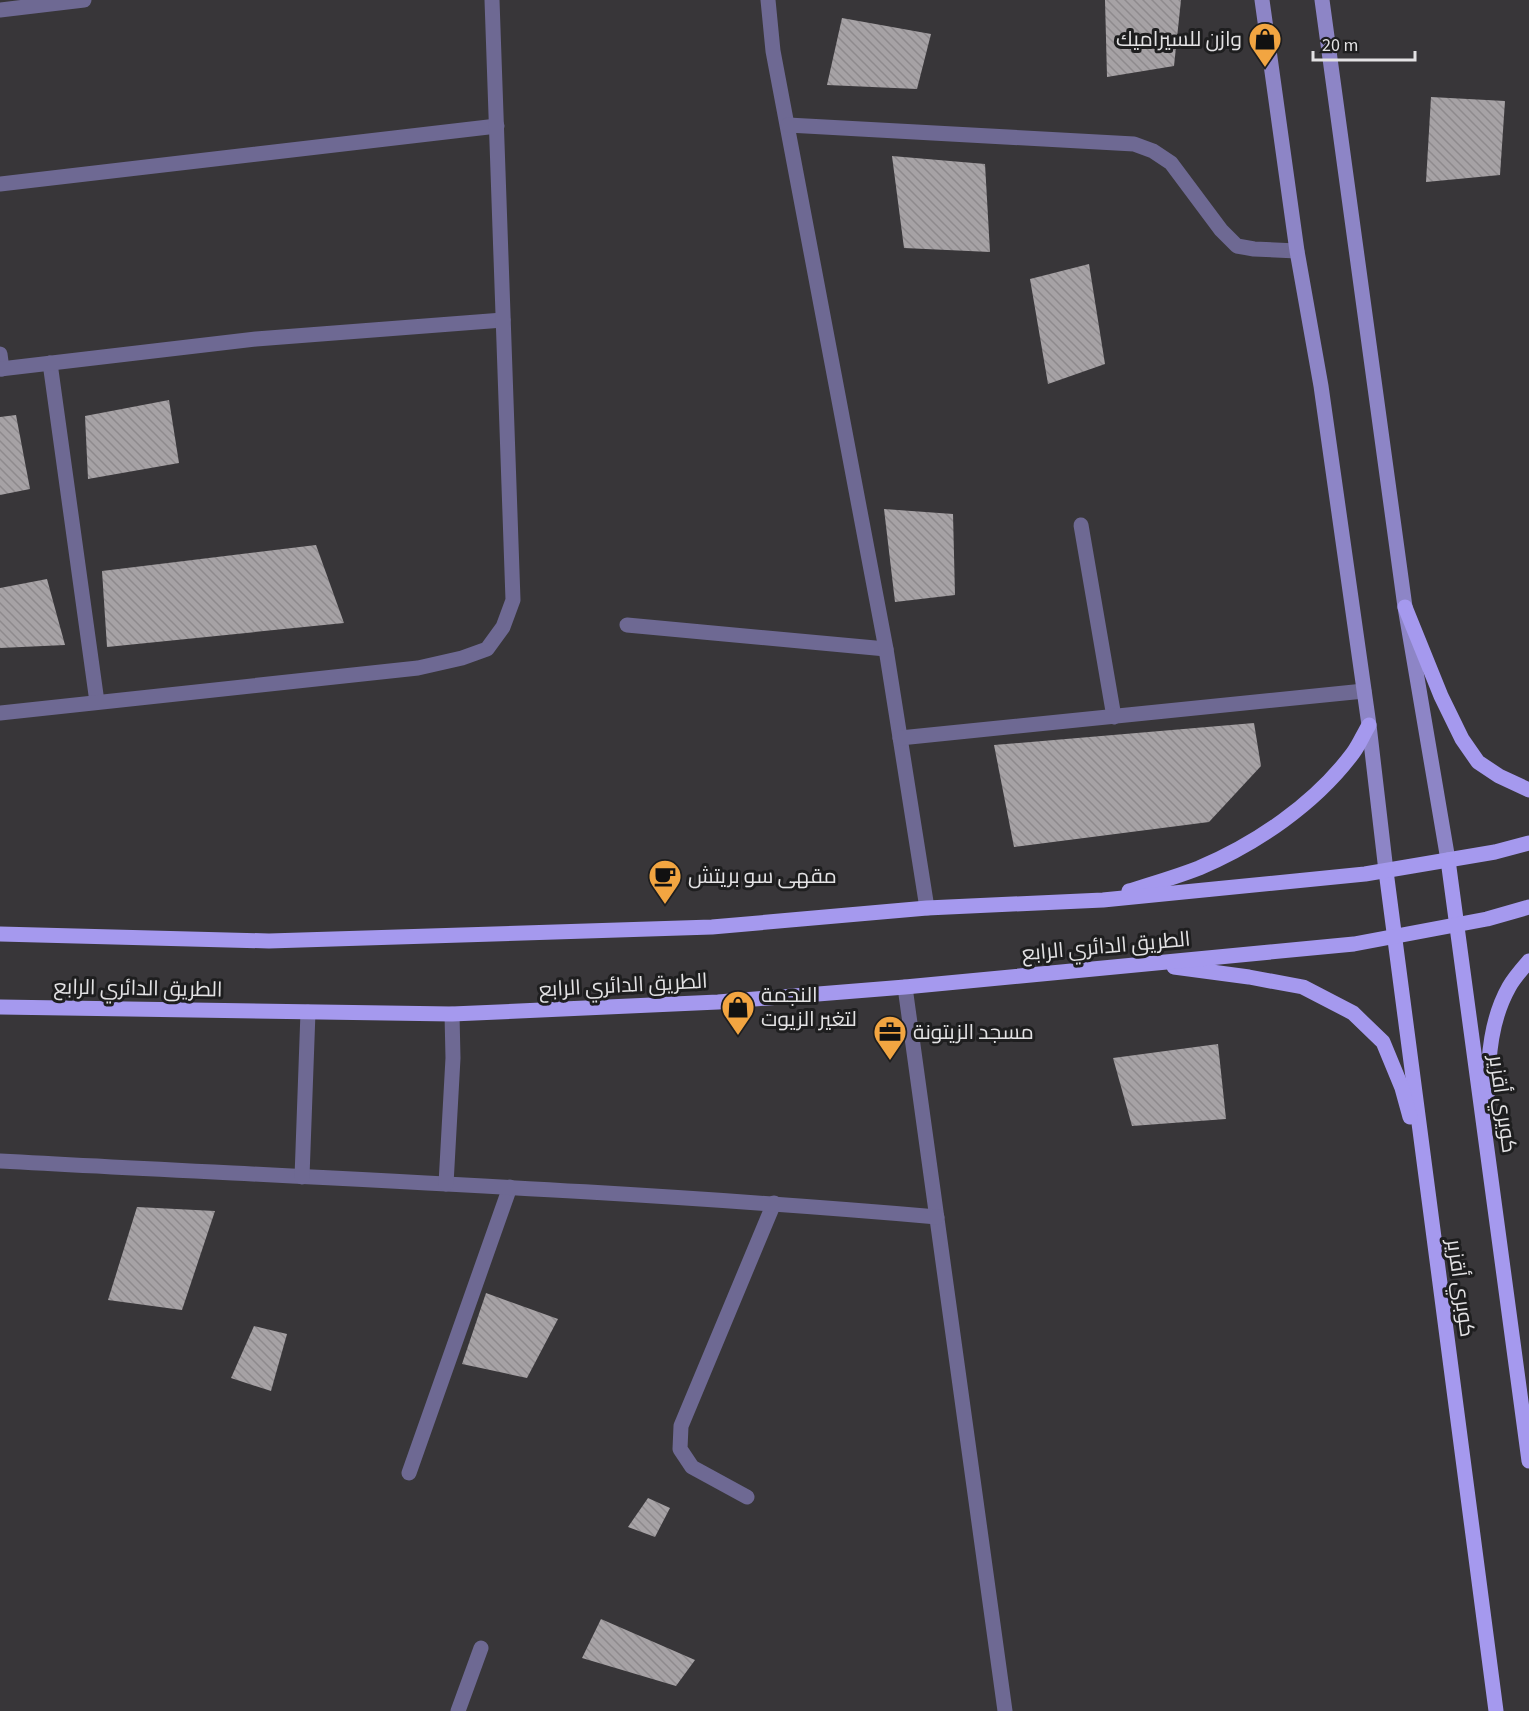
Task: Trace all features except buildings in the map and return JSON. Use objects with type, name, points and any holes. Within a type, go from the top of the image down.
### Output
[{"type":"main road","points":[[1262,0],[1298,250],[1321,386],[1369,726],[1386,871]]},
{"type":"main road","points":[[1322,0],[1405,607],[1448,860]]},
{"type":"main road","points":[[1405,607],[1441,696],[1462,739],[1478,762],[1499,776],[1529,790]]},
{"type":"main road","points":[[1103,900],[1198,868],[1248,843],[1281,822],[1310,799],[1335,773],[1353,753],[1369,726]]},
{"type":"main road","points":[[0,934],[281,941],[712,927],[927,908],[1103,900],[1365,874],[1495,852],[1529,843]]},
{"type":"main road","name":"كويري أقزير","points":[[1448,860],[1529,1461]]},
{"type":"main road","name":"كوبري أقزير","points":[[1386,871],[1496,1711]]},
{"type":"main road","name":"الطريق الدائري الرابع","points":[[0,1007],[452,1014],[718,1002],[905,987],[1354,944],[1488,919],[1529,907]]},
{"type":"main road","points":[[1487,1146],[1488,1066],[1494,1022],[1509,986],[1529,961]]},
{"type":"main road","points":[[1144,964],[1249,977],[1303,987],[1353,1012],[1383,1042],[1402,1088],[1423,1158]]},
{"type":"street","points":[[0,10],[84,0]]},
{"type":"street","points":[[0,713],[418,668],[462,658],[487,649],[503,627],[513,600],[492,0]]},
{"type":"street","points":[[768,0],[773,51],[886,649],[927,908]]},
{"type":"street","points":[[788,125],[1134,144],[1153,151],[1171,163],[1221,230],[1237,246],[1254,249],[1298,250]]},
{"type":"street","points":[[0,184],[497,126]]},
{"type":"street","points":[[0,364],[50,363],[256,339],[503,320]]},
{"type":"street","points":[[50,363],[98,702]]},
{"type":"street","points":[[1081,525],[1114,717]]},
{"type":"street","points":[[627,625],[886,649]]},
{"type":"street","points":[[900,738],[1364,691]]},
{"type":"street","points":[[905,987],[1005,1711]]},
{"type":"street","points":[[302,1177],[308,1012]]},
{"type":"street","points":[[446,1184],[453,1058],[452,1014]]},
{"type":"street","points":[[0,1161],[510,1186],[774,1203],[937,1217]]},
{"type":"street","points":[[410,1473],[510,1186]]},
{"type":"street","points":[[747,1497],[692,1467],[680,1449],[681,1426],[774,1203]]},
{"type":"street","points":[[458,1711],[481,1648]]},
{"type":"place","name":"وازن للسيراميك","points":[[1265,68]]},
{"type":"place","name":"مقهى سو بريتش","points":[[665,905]]},
{"type":"place","name":"النجمة لتغير الزيوت","points":[[738,1036]]},
{"type":"place","name":"مسجد الزيتونة","points":[[890,1061]]}]
